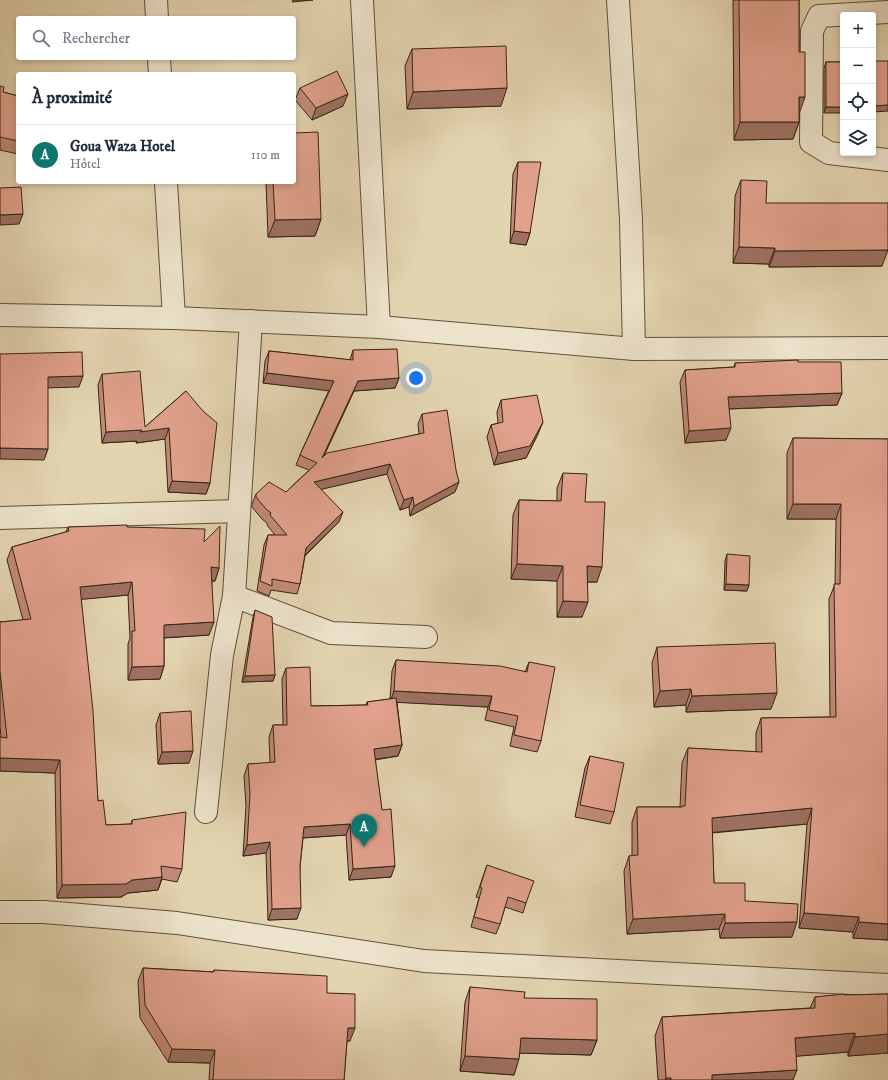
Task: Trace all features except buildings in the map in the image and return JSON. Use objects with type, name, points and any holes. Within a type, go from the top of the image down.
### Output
[{"type":"street","points":[[156,0],[157,16]]},
{"type":"street","points":[[362,0],[379,327]]},
{"type":"street","points":[[618,0],[632,219],[634,349]]},
{"type":"street","points":[[888,12],[819,16],[812,31],[811,142],[828,153],[888,160]]},
{"type":"street","points":[[159,60],[160,72]]},
{"type":"street","points":[[166,184],[174,318]]},
{"type":"street","points":[[0,315],[174,318],[379,327],[634,349],[888,348]]},
{"type":"street","points":[[206,812],[222,655],[234,596],[250,321]]},
{"type":"street","points":[[0,518],[239,511]]},
{"type":"street","points":[[234,596],[330,633],[426,637]]},
{"type":"street","points":[[0,912],[44,912],[177,923],[424,961],[888,986]]},
{"type":"place","name":"Goua Waza Hotel","points":[[364,847]]}]
